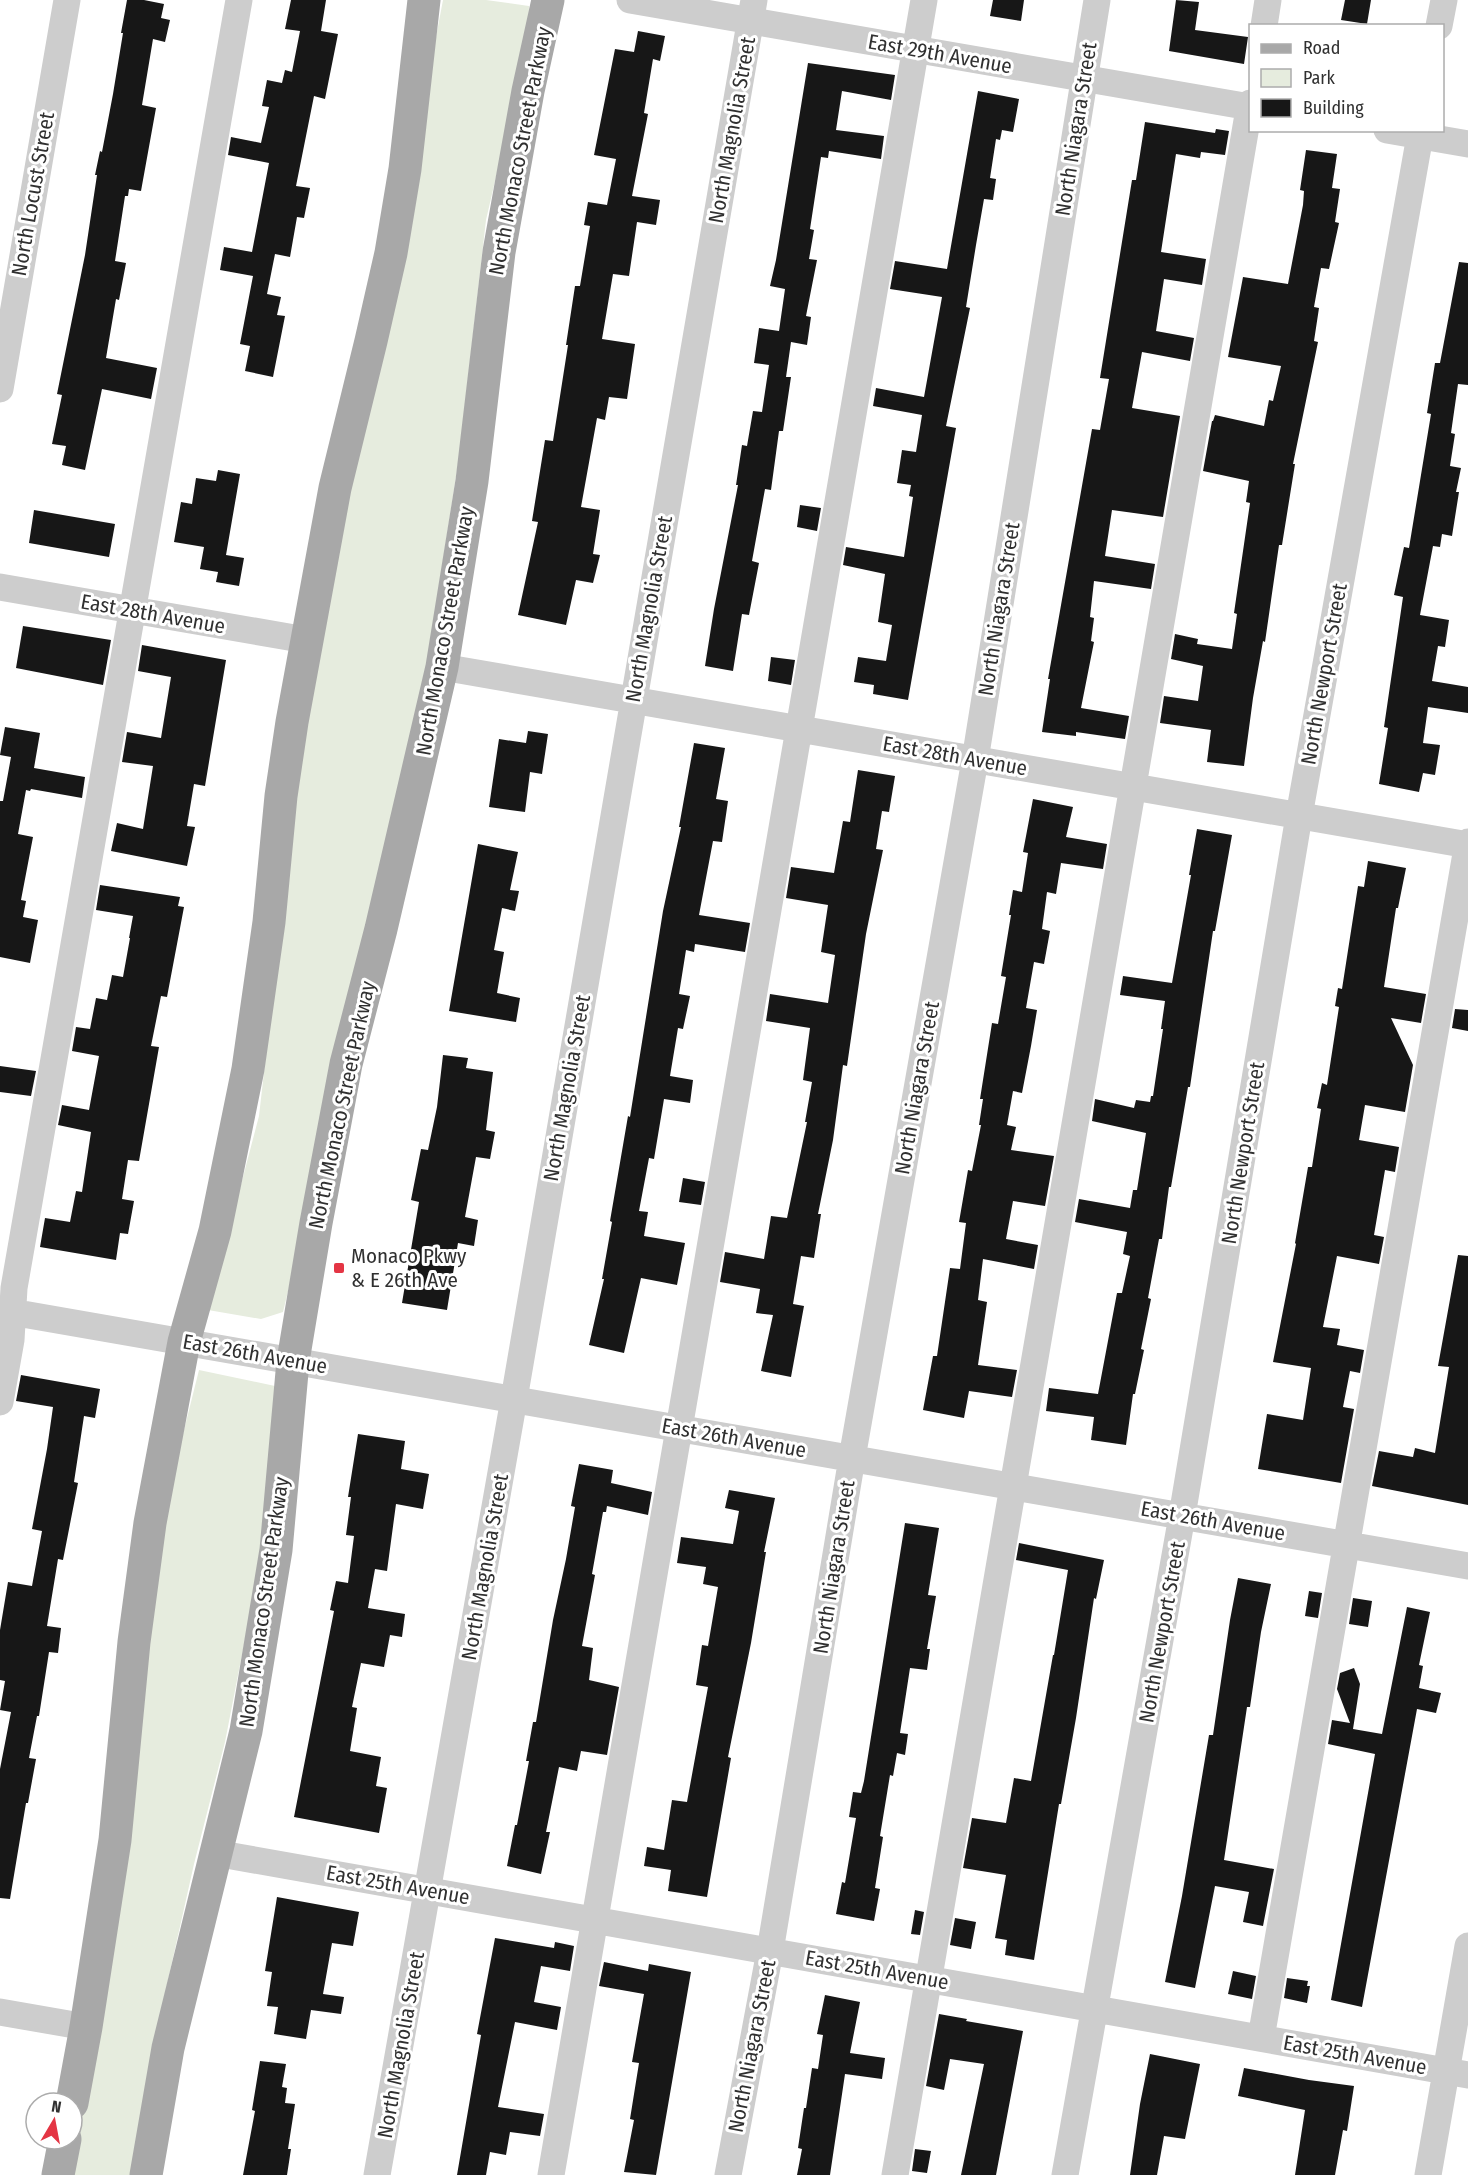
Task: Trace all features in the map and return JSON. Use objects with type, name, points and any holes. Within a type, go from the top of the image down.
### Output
[{"type":"main road","points":[[74,2091],[115,1840],[134,1642],[150,1523],[184,1342],[215,1231],[248,1069],[269,922],[281,796],[306,640],[335,488],[391,253],[405,169],[424,0]]},
{"type":"main road","name":"North Monaco Street Parkway","points":[[146,2175],[168,2048],[246,1731],[276,1550],[293,1361],[333,1127],[346,1064],[408,818],[442,667],[472,481],[498,252],[548,0]]},
{"type":"main road","points":[[58,2175],[63,2151]]},
{"type":"street","name":"North Locust Street","points":[[0,389],[67,0]]},
{"type":"street","points":[[0,1402],[11,1340],[6,1311],[14,1288],[239,0]]},
{"type":"street","name":"East 29th Avenue","points":[[630,0],[752,10],[915,49],[1249,106]]},
{"type":"street","points":[[551,2175],[924,0]]},
{"type":"street","name":"North Niagara Street","points":[[728,2175],[770,1952],[852,1458],[975,760],[1097,0]]},
{"type":"street","points":[[1264,24],[1268,0]]},
{"type":"street","points":[[1439,24],[1444,0]]},
{"type":"street","name":"North Magnolia Street","points":[[377,2175],[514,1399],[752,10]]},
{"type":"street","points":[[895,2175],[1249,112]]},
{"type":"street","points":[[1420,133],[1468,144]]},
{"type":"street","name":"North Newport Street","points":[[1065,2175],[1182,1516],[1299,816],[1420,133]]},
{"type":"street","name":"East 28th Avenue","points":[[0,587],[306,640]]},
{"type":"street","name":"East 28th Avenue","points":[[442,667],[1468,844]]},
{"type":"street","points":[[1261,2038],[1468,844]]},
{"type":"street","name":"East 26th Avenue","points":[[6,1311],[1468,1566]]},
{"type":"street","name":"East 25th Avenue","points":[[215,1853],[1457,2073]]},
{"type":"street","points":[[1428,2175],[1457,2073],[1468,1946]]},
{"type":"street","points":[[0,2012],[86,2027]]},
{"type":"green space","points":[[443,0],[486,0],[529,6],[528,38],[486,220],[459,457],[426,669],[283,1312],[261,1319],[208,1310],[259,1116],[300,757]]},
{"type":"green space","points":[[199,1370],[275,1386],[259,1567],[225,1742],[194,1864],[153,2047],[133,2175],[72,2175],[76,2151],[84,2151],[84,2104],[117,1909],[147,1632],[174,1470]]},
{"type":"building","points":[[127,0],[144,0],[164,4],[161,18],[170,20],[165,42],[153,39],[142,105],[156,108],[141,191],[129,189],[128,196],[125,196],[115,261],[126,263],[119,300],[116,299],[106,358],[157,368],[151,399],[102,389],[85,470],[62,465],[66,446],[52,444],[62,395],[57,394],[85,255],[97,175],[95,175],[100,151],[102,152],[113,94]]},
{"type":"building","points":[[291,0],[326,0],[321,31],[338,34],[325,99],[314,96],[296,186],[310,188],[304,218],[297,217],[290,257],[275,254],[267,294],[281,297],[277,315],[285,316],[273,377],[245,371],[250,346],[240,344],[253,276],[220,270],[224,247],[252,252],[269,163],[228,155],[231,137],[261,143],[269,107],[262,106],[267,80],[282,83],[285,70],[292,72],[300,31],[285,29]]},
{"type":"building","points":[[993,0],[1024,0],[1021,21],[990,16]]},
{"type":"building","points":[[1176,0],[1199,2],[1195,30],[1248,37],[1244,64],[1169,51]]},
{"type":"building","points":[[1345,0],[1371,0],[1367,24],[1341,20]]},
{"type":"building","points":[[638,31],[665,36],[660,61],[653,59],[644,113],[648,114],[632,196],[660,200],[656,225],[637,222],[629,276],[613,274],[602,339],[635,344],[627,399],[609,397],[605,420],[597,418],[581,507],[600,510],[593,554],[600,555],[593,583],[576,580],[566,625],[518,615],[538,522],[532,521],[545,440],[553,441],[575,286],[580,286],[590,226],[584,225],[588,202],[607,205],[616,159],[594,155],[615,49],[634,52]]},
{"type":"building","points":[[808,63],[895,75],[891,100],[842,91],[836,130],[884,136],[881,159],[829,151],[828,158],[821,157],[810,229],[814,230],[809,259],[817,260],[806,316],[811,317],[807,345],[791,342],[786,377],[791,377],[783,431],[779,431],[771,490],[765,489],[752,561],[759,563],[749,615],[742,614],[733,671],[705,666],[738,485],[736,485],[742,445],[747,446],[753,411],[762,412],[769,365],[754,363],[759,328],[779,331],[785,289],[770,286]]},
{"type":"building","points":[[978,91],[1019,99],[1013,132],[1002,130],[1000,140],[996,139],[990,178],[996,179],[993,200],[984,199],[966,307],[970,308],[946,426],[956,428],[908,700],[873,694],[874,685],[854,682],[858,657],[886,661],[892,625],[878,622],[885,574],[843,565],[846,547],[904,557],[913,497],[909,496],[911,485],[897,483],[902,450],[916,452],[922,415],[873,406],[876,388],[924,397],[942,297],[890,289],[895,261],[947,269]]},
{"type":"building","points":[[1145,122],[1215,133],[1216,129],[1229,131],[1225,155],[1201,152],[1200,158],[1176,154],[1161,252],[1206,259],[1202,285],[1164,279],[1156,331],[1194,338],[1190,361],[1142,352],[1132,408],[1180,416],[1163,517],[1112,510],[1105,556],[1155,564],[1151,589],[1094,581],[1090,617],[1094,618],[1091,641],[1094,642],[1081,708],[1129,716],[1125,739],[1076,732],[1076,736],[1042,732],[1050,679],[1048,679],[1092,429],[1100,430],[1109,379],[1100,378],[1132,180],[1136,180]]},
{"type":"building","points":[[1306,150],[1337,154],[1332,188],[1340,189],[1335,222],[1339,223],[1329,269],[1321,268],[1314,307],[1319,308],[1314,341],[1318,342],[1293,464],[1295,464],[1282,545],[1279,545],[1244,766],[1207,762],[1211,730],[1160,723],[1164,696],[1198,701],[1203,666],[1171,659],[1175,634],[1198,639],[1197,644],[1232,649],[1237,614],[1234,613],[1250,503],[1246,502],[1249,481],[1203,471],[1215,415],[1264,426],[1269,400],[1273,401],[1281,366],[1228,357],[1243,277],[1288,284],[1303,205],[1304,191],[1300,190]]},
{"type":"building","points":[[1459,262],[1468,263],[1468,385],[1458,384],[1451,433],[1455,434],[1450,466],[1461,468],[1456,492],[1459,492],[1452,536],[1442,534],[1440,547],[1433,546],[1420,615],[1449,620],[1445,647],[1438,646],[1432,681],[1468,687],[1468,713],[1428,707],[1423,743],[1440,745],[1435,775],[1423,773],[1419,792],[1379,784],[1388,728],[1384,727],[1403,597],[1394,595],[1404,547],[1409,548],[1431,414],[1427,413],[1435,363],[1440,363]]},
{"type":"building","points":[[218,470],[240,474],[226,555],[244,558],[239,586],[216,582],[218,572],[200,569],[204,547],[174,542],[181,502],[192,504],[196,478],[216,481]]},
{"type":"building","points":[[800,505],[821,508],[817,531],[797,527]]},
{"type":"building","points":[[34,510],[115,524],[109,557],[29,543]]},
{"type":"building","points":[[23,626],[111,640],[103,685],[16,668]]},
{"type":"building","points":[[142,645],[226,660],[205,786],[194,784],[187,826],[195,827],[187,866],[111,851],[117,823],[143,829],[153,766],[122,762],[127,732],[161,738],[171,677],[138,671]]},
{"type":"building","points":[[771,657],[795,660],[791,685],[768,681]]},
{"type":"building","points":[[5,727],[40,733],[34,768],[85,777],[82,798],[26,790],[18,834],[33,837],[21,900],[26,901],[23,917],[38,920],[30,963],[0,957],[0,801],[3,801],[11,757],[0,755]]},
{"type":"building","points":[[528,731],[548,734],[542,774],[530,772],[525,812],[489,807],[499,739],[526,743]]},
{"type":"building","points":[[694,743],[725,748],[716,799],[728,801],[722,842],[713,841],[699,915],[750,923],[745,952],[695,944],[694,952],[686,950],[679,994],[690,996],[683,1029],[678,1028],[670,1076],[693,1080],[690,1103],[664,1099],[654,1159],[649,1158],[639,1211],[648,1212],[644,1236],[685,1243],[677,1285],[641,1278],[624,1353],[589,1345],[604,1279],[602,1279],[612,1222],[610,1221]]},
{"type":"building","points":[[858,770],[895,776],[889,812],[882,811],[876,849],[883,850],[866,934],[847,1066],[843,1065],[833,1140],[818,1214],[821,1214],[814,1258],[801,1256],[793,1304],[804,1306],[791,1377],[761,1371],[773,1315],[756,1313],[760,1289],[720,1282],[725,1252],[764,1259],[771,1216],[787,1218],[807,1122],[805,1122],[812,1082],[803,1080],[810,1028],[766,1021],[770,994],[828,1003],[835,955],[821,952],[828,905],[786,898],[791,867],[834,873],[843,821],[850,822]]},
{"type":"building","points":[[1033,799],[1073,807],[1066,837],[1107,844],[1103,869],[1061,863],[1056,894],[1047,892],[1042,929],[1050,931],[1044,964],[1034,962],[1026,1008],[1037,1010],[1031,1046],[1022,1093],[1013,1091],[1007,1125],[1016,1127],[1011,1150],[1054,1156],[1045,1206],[1013,1201],[1006,1239],[1038,1245],[1034,1269],[983,1259],[978,1300],[987,1302],[978,1365],[1017,1370],[1012,1397],[969,1391],[964,1418],[923,1410],[933,1356],[937,1356],[950,1268],[960,1269],[966,1223],[959,1222],[968,1170],[972,1171],[981,1125],[979,1125],[983,1099],[980,1099],[992,1023],[998,1024],[1006,977],[1001,976],[1013,890],[1022,892],[1028,853],[1023,852]]},
{"type":"building","points":[[1197,829],[1232,835],[1215,931],[1213,931],[1190,1087],[1188,1087],[1171,1187],[1169,1187],[1162,1239],[1159,1239],[1148,1298],[1151,1299],[1141,1349],[1144,1350],[1135,1394],[1133,1394],[1126,1445],[1091,1440],[1094,1417],[1046,1411],[1049,1388],[1098,1394],[1117,1293],[1122,1293],[1130,1256],[1123,1254],[1127,1232],[1075,1222],[1079,1199],[1130,1208],[1133,1190],[1137,1190],[1146,1133],[1092,1121],[1095,1099],[1134,1108],[1136,1100],[1150,1102],[1153,1096],[1165,1001],[1120,995],[1123,976],[1172,983]]},
{"type":"building","points":[[478,844],[518,852],[510,890],[519,891],[515,911],[502,908],[494,950],[504,952],[497,993],[520,998],[516,1022],[449,1011]]},
{"type":"building","points":[[1368,861],[1406,868],[1398,908],[1396,908],[1384,987],[1426,994],[1421,1023],[1391,1018],[1413,1065],[1405,1112],[1365,1105],[1359,1140],[1399,1147],[1395,1172],[1385,1170],[1374,1235],[1384,1237],[1379,1264],[1337,1256],[1323,1327],[1340,1329],[1337,1345],[1364,1350],[1360,1373],[1350,1371],[1343,1407],[1354,1409],[1341,1483],[1258,1469],[1267,1414],[1303,1420],[1311,1368],[1273,1362],[1308,1167],[1312,1167],[1321,1109],[1317,1108],[1322,1083],[1327,1085],[1339,1007],[1335,1006],[1338,988],[1342,989],[1358,886],[1364,887]]},
{"type":"building","points":[[100,885],[180,897],[178,906],[184,907],[167,997],[161,996],[151,1046],[159,1047],[139,1161],[128,1160],[122,1199],[134,1201],[128,1234],[120,1233],[116,1260],[40,1247],[45,1218],[70,1222],[76,1191],[82,1192],[91,1132],[58,1125],[62,1105],[89,1110],[99,1056],[72,1051],[76,1027],[90,1029],[96,998],[107,1000],[112,975],[123,977],[130,938],[133,916],[96,910]]},
{"type":"building","points":[[1455,1009],[1468,1010],[1468,1031],[1452,1028]]},
{"type":"building","points":[[443,1055],[468,1058],[466,1068],[493,1072],[486,1130],[495,1132],[490,1159],[476,1157],[465,1217],[478,1220],[474,1246],[458,1243],[447,1310],[402,1303],[419,1202],[411,1200],[421,1149],[428,1150],[437,1107]]},
{"type":"building","points":[[0,1066],[36,1071],[31,1096],[0,1092]]},
{"type":"building","points":[[683,1178],[705,1182],[701,1205],[679,1202]]},
{"type":"building","points":[[1458,1255],[1468,1256],[1468,1505],[1372,1486],[1379,1451],[1413,1457],[1415,1448],[1435,1453],[1449,1367],[1438,1366]]},
{"type":"building","points":[[21,1375],[100,1389],[95,1418],[84,1416],[74,1482],[78,1483],[63,1560],[58,1559],[47,1626],[61,1628],[58,1653],[49,1652],[39,1716],[37,1716],[29,1758],[36,1759],[10,1899],[0,1898],[0,1769],[11,1712],[0,1710],[5,1681],[0,1680],[0,1630],[8,1582],[32,1586],[42,1531],[32,1529],[53,1407],[16,1401]]},
{"type":"building","points":[[358,1434],[405,1441],[401,1469],[429,1474],[423,1509],[396,1504],[387,1571],[375,1569],[368,1608],[405,1614],[402,1637],[390,1635],[384,1667],[361,1663],[352,1707],[357,1708],[350,1751],[381,1757],[376,1786],[387,1788],[379,1833],[294,1817],[334,1611],[330,1610],[336,1581],[348,1583],[354,1536],[346,1535],[351,1497],[348,1497]]},
{"type":"building","points":[[579,1464],[613,1470],[611,1483],[652,1492],[648,1515],[607,1506],[606,1512],[603,1512],[592,1574],[595,1575],[582,1646],[593,1648],[589,1680],[619,1687],[607,1755],[581,1751],[577,1771],[559,1767],[546,1832],[550,1832],[541,1874],[507,1866],[515,1825],[517,1825],[529,1761],[526,1761],[533,1722],[536,1722],[566,1559],[575,1507],[571,1506]]},
{"type":"building","points":[[729,1490],[775,1498],[764,1552],[766,1552],[751,1643],[728,1757],[731,1758],[707,1897],[668,1891],[671,1870],[644,1866],[647,1847],[664,1850],[672,1800],[687,1802],[708,1687],[696,1685],[702,1645],[708,1646],[718,1587],[703,1584],[706,1567],[677,1563],[681,1537],[733,1544],[739,1511],[725,1508]]},
{"type":"building","points":[[905,1523],[939,1528],[928,1595],[936,1596],[927,1649],[930,1649],[927,1670],[910,1668],[900,1733],[908,1734],[905,1755],[897,1753],[893,1776],[890,1775],[880,1836],[883,1837],[875,1888],[880,1889],[874,1921],[836,1914],[842,1882],[845,1883],[856,1818],[849,1817],[853,1792],[861,1793],[864,1781]]},
{"type":"building","points":[[1019,1543],[1104,1560],[1096,1599],[1094,1598],[1076,1718],[1061,1804],[1059,1804],[1034,1960],[1005,1955],[1007,1940],[995,1938],[1006,1875],[963,1868],[972,1818],[1006,1823],[1014,1778],[1031,1781],[1054,1655],[1068,1570],[1016,1560]]},
{"type":"building","points":[[1238,1578],[1271,1584],[1250,1707],[1247,1707],[1224,1860],[1274,1869],[1263,1926],[1243,1922],[1249,1892],[1215,1886],[1195,1988],[1165,1982],[1209,1735],[1213,1735]]},
{"type":"building","points":[[1309,1591],[1322,1593],[1318,1618],[1305,1616]]},
{"type":"building","points":[[1353,1598],[1372,1601],[1368,1627],[1349,1624]]},
{"type":"building","points":[[1407,1607],[1430,1612],[1419,1665],[1423,1666],[1419,1688],[1441,1693],[1436,1713],[1417,1709],[1362,2007],[1331,2000],[1375,1754],[1328,1744],[1332,1720],[1350,1723],[1337,1689],[1340,1673],[1354,1668],[1360,1684],[1353,1729],[1382,1734]]},
{"type":"building","points":[[277,1897],[359,1912],[353,1946],[332,1943],[323,1994],[344,1997],[341,2014],[311,2010],[306,2039],[274,2034],[278,2007],[267,2006],[272,1972],[265,1971]]},
{"type":"building","points":[[915,1910],[924,1912],[920,1935],[911,1934]]},
{"type":"building","points":[[955,1918],[976,1922],[971,1949],[950,1945]]},
{"type":"building","points":[[495,1938],[554,1948],[555,1942],[574,1946],[570,1971],[541,1966],[534,2002],[561,2007],[557,2030],[515,2022],[498,2107],[544,2114],[540,2136],[510,2132],[506,2155],[490,2152],[486,2175],[457,2175],[481,2035],[477,2034]]},
{"type":"building","points":[[604,1962],[648,1971],[649,1964],[691,1972],[656,2175],[624,2172],[634,2120],[630,2119],[639,2063],[632,2062],[644,1994],[599,1986]]},
{"type":"building","points":[[1233,1971],[1256,1976],[1252,1999],[1228,1994]]},
{"type":"building","points":[[1287,1978],[1308,1981],[1307,1986],[1310,1986],[1307,2003],[1284,1998]]},
{"type":"building","points":[[825,1995],[860,2002],[850,2053],[885,2058],[882,2079],[845,2074],[830,2175],[797,2175],[802,2149],[798,2148],[804,2108],[806,2108],[812,2068],[818,2069],[823,2035],[817,2034]]},
{"type":"building","points":[[939,2014],[1023,2031],[996,2175],[961,2175],[984,2064],[950,2059],[944,2090],[926,2086]]},
{"type":"building","points":[[1150,2054],[1200,2064],[1185,2139],[1164,2136],[1157,2175],[1130,2175],[1140,2104]]},
{"type":"building","points":[[260,2061],[286,2064],[282,2087],[287,2088],[285,2103],[295,2104],[288,2149],[291,2149],[287,2175],[243,2175],[255,2111],[252,2110]]},
{"type":"building","points":[[1244,2068],[1354,2086],[1347,2131],[1343,2130],[1335,2175],[1295,2175],[1305,2110],[1238,2096]]},
{"type":"building","points":[[915,2149],[931,2151],[927,2173],[912,2171]]},
{"type":"place","name":"Monaco Pkwy & E 26th Ave","points":[[339,1268]]}]
